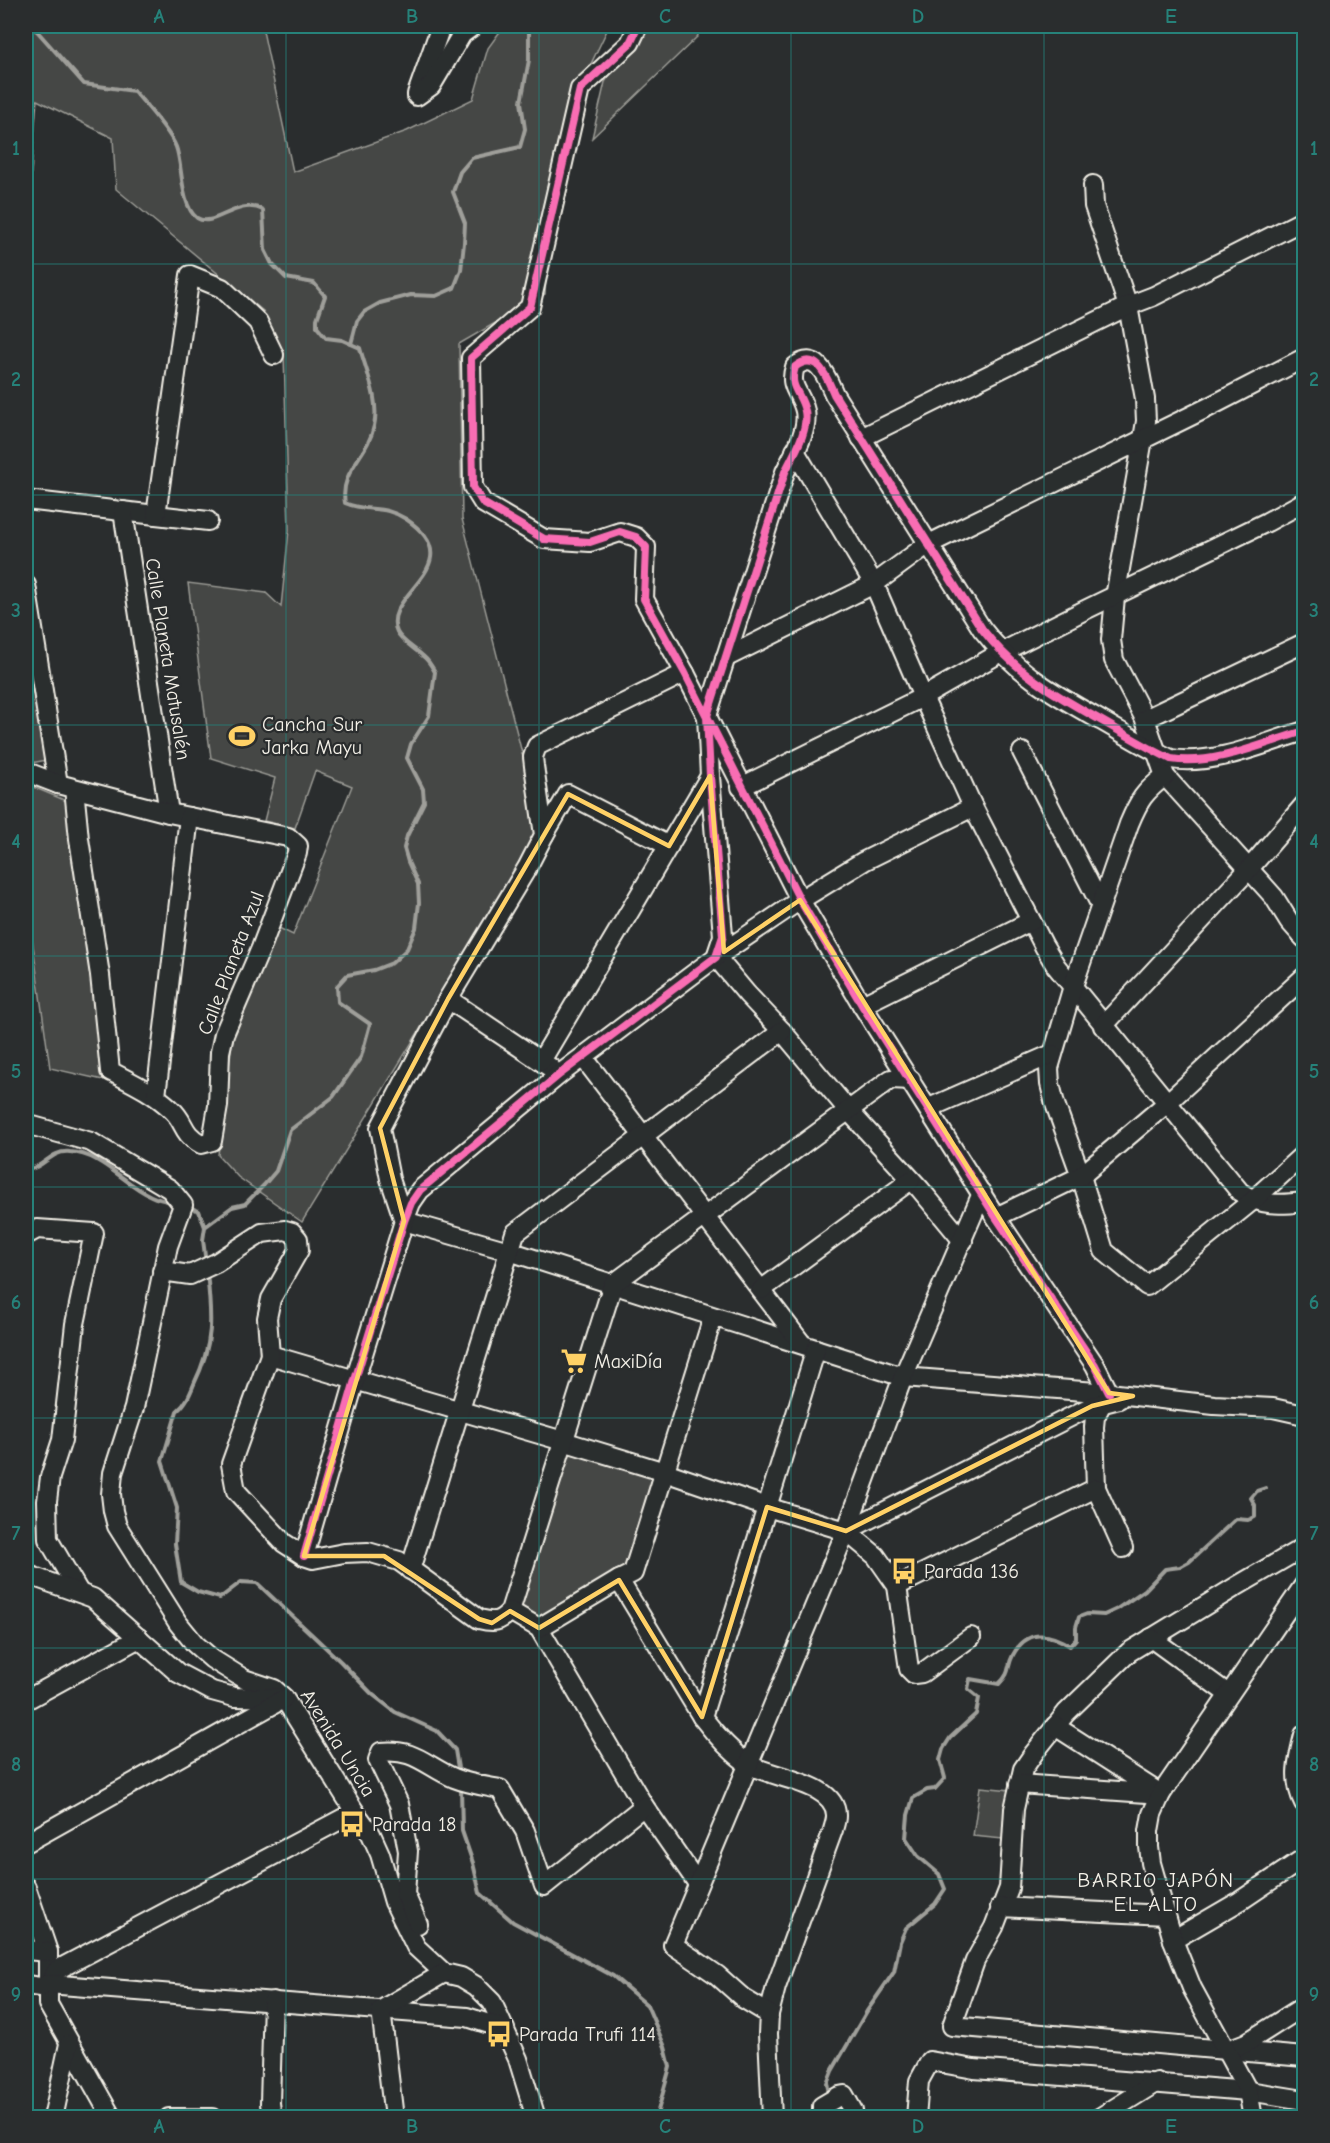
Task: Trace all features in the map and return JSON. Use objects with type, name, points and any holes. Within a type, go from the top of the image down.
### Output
[{"type":"street","points":[[441,26],[417,96],[431,86],[462,34],[473,26]]},
{"type":"street","points":[[638,26],[630,43],[580,89],[530,307],[471,358],[473,487],[483,503],[544,539],[590,542],[620,532],[636,537],[646,548],[644,599],[685,673],[800,900],[862,1005],[996,1217],[1095,1365],[1106,1398],[1095,1417],[1096,1488],[1123,1548]]},
{"type":"street","points":[[1093,185],[1094,206],[1128,306],[1145,399],[1146,421],[1115,597],[1111,640],[1114,660],[1145,719],[1165,776],[1274,897],[1305,938]]},
{"type":"street","points":[[861,438],[1305,220]]},
{"type":"street","points":[[156,515],[190,275],[222,288],[237,302],[258,322],[274,354]]},
{"type":"street","points":[[724,657],[874,584],[927,545],[1305,358]]},
{"type":"street","points":[[716,957],[723,936],[707,716],[785,472],[802,437],[805,412],[792,383],[792,374],[800,363],[806,361],[814,363],[820,368],[927,545],[982,629],[1000,653],[1026,676],[1158,753],[1178,760],[1198,760],[1223,755],[1305,731]]},
{"type":"street","points":[[795,451],[874,584],[922,697],[974,807],[1056,966],[1227,1179],[1240,1192],[1252,1201],[1273,1204],[1305,1202]]},
{"type":"street","points":[[26,500],[208,521]]},
{"type":"street","points":[[741,787],[922,697],[1000,653],[1305,502]]},
{"type":"street","name":"Calle Planeta Matusalén","points":[[123,511],[169,813]]},
{"type":"street","points":[[26,585],[66,786],[79,839],[100,975],[110,1071],[156,1096],[189,817],[66,786],[32,774],[26,775]]},
{"type":"street","points":[[1145,719],[1305,643]]},
{"type":"street","points":[[544,835],[534,766],[537,746],[685,673]]},
{"type":"street","points":[[1022,752],[1100,904]]},
{"type":"street","points":[[541,1061],[710,776]]},
{"type":"street","points":[[1165,776],[1150,787],[1139,800],[1100,904],[1049,1068],[1050,1084],[1104,1251],[1147,1286],[1252,1201],[1305,1154]]},
{"type":"street","points":[[404,1221],[390,1179],[380,1128],[448,999],[527,868],[568,794],[669,846]]},
{"type":"street","points":[[1104,1026],[1248,870],[1305,804]]},
{"type":"street","points":[[304,1556],[404,1221],[411,1203],[420,1190],[560,1074],[716,957],[800,900],[864,861],[974,807]]},
{"type":"street","name":"Calle Planeta Azul","points":[[156,1096],[174,1111],[190,1137],[201,1144],[212,1141],[218,1106],[220,1052],[224,1034],[261,948],[298,846],[288,837],[189,817]]},
{"type":"street","points":[[862,1005],[1031,921]]},
{"type":"street","points":[[716,957],[963,1241]]},
{"type":"street","points":[[996,1217],[1081,1176],[1167,1103],[1305,977]]},
{"type":"street","points":[[448,999],[560,1074]]},
{"type":"street","points":[[410,1570],[515,1233],[782,1031]]},
{"type":"street","points":[[929,1108],[1052,1054]]},
{"type":"street","points":[[583,1057],[761,1290],[809,1346]]},
{"type":"street","points":[[162,1272],[190,1275],[216,1263],[262,1233],[285,1230],[292,1232],[298,1239],[299,1250],[272,1299],[267,1318],[270,1355],[231,1464],[236,1491],[284,1543],[304,1556],[313,1559],[344,1553],[368,1552],[399,1561],[479,1620],[492,1623],[502,1620],[510,1611],[613,1284],[891,1079],[911,1080]]},
{"type":"street","name":"Avenida Uncia","points":[[26,1124],[91,1142],[170,1189],[183,1205],[168,1246],[134,1408],[113,1473],[111,1494],[117,1526],[178,1623],[195,1644],[212,1659],[244,1679],[274,1689],[284,1698],[371,1834],[394,1902],[416,1947],[444,1973],[461,1977],[476,1986],[492,2002],[521,2070],[536,2118]]},
{"type":"street","points":[[761,1290],[911,1180]]},
{"type":"street","points":[[769,2013],[744,1999],[717,1975],[673,1945],[846,1531],[903,1377],[982,1193]]},
{"type":"street","points":[[404,1221],[509,1251],[903,1377],[1106,1398],[1133,1396],[1214,1405],[1273,1408],[1305,1415]]},
{"type":"street","points":[[26,1235],[37,1229],[94,1233],[75,1324],[62,1440],[50,1477],[47,1501],[48,1539],[79,1592]]},
{"type":"street","points":[[539,1628],[633,1573],[713,1317]]},
{"type":"street","points":[[702,1717],[766,1508],[809,1346]]},
{"type":"street","points":[[270,1355],[665,1472],[766,1508],[846,1531],[876,1556],[897,1586],[909,1669],[914,1674],[922,1673],[971,1637]]},
{"type":"street","points":[[846,1531],[1106,1398]]},
{"type":"street","points":[[897,1586],[1096,1488]]},
{"type":"street","points":[[1305,1547],[1236,1586],[1129,1652],[1066,1713],[1023,1768],[1014,1809],[1009,1888],[994,1927],[975,1961],[952,2026],[1305,2057]]},
{"type":"street","points":[[26,1574],[93,1598],[178,1673],[212,1691],[234,1697],[284,1698]]},
{"type":"street","points":[[619,1580],[702,1717],[715,1734],[749,1765],[816,1790],[827,1796],[834,1805],[836,1815],[833,1830],[776,1987],[769,2013],[772,2118]]},
{"type":"street","points":[[1253,2118],[1248,2091],[1192,1988],[1173,1940],[1149,1847],[1152,1814],[1161,1794],[1305,1585]]},
{"type":"street","points":[[510,1611],[539,1628],[644,1806],[698,1884]]},
{"type":"street","points":[[26,1700],[139,1638]]},
{"type":"street","points":[[1151,1638],[1228,1694]]},
{"type":"street","points":[[26,1843],[284,1698]]},
{"type":"street","points":[[1055,1726],[1161,1794]]},
{"type":"street","points":[[1305,1735],[1297,1766],[1297,1780],[1305,1803]]},
{"type":"street","points":[[381,2010],[444,1973],[405,1894],[408,1851],[399,1804],[378,1760],[381,1752],[397,1750],[415,1756],[452,1777],[475,1785],[500,1789],[525,1830],[544,1886],[644,1806]]},
{"type":"street","points":[[1019,1784],[1161,1794]]},
{"type":"street","points":[[38,1985],[57,1970],[355,1812]]},
{"type":"street","points":[[1173,1940],[1240,1901],[1305,1858]]},
{"type":"street","points":[[26,1887],[48,1952],[38,1985],[111,2118]]},
{"type":"street","points":[[1000,1907],[1166,1915]]},
{"type":"street","points":[[26,1950],[48,1952]]},
{"type":"street","points":[[38,1985],[467,2017],[505,2029]]},
{"type":"street","points":[[272,2118],[270,2103],[273,2001]]},
{"type":"street","points":[[1227,2050],[1246,2043],[1305,2006]]},
{"type":"street","points":[[381,2010],[394,2118]]},
{"type":"street","points":[[53,2118],[69,2043]]},
{"type":"street","points":[[916,2118],[919,2080],[930,2061],[974,2069],[1157,2082],[1248,2091],[1305,2100]]},
{"type":"street","points":[[1099,2118],[1157,2082]]},
{"type":"street","points":[[822,2112],[839,2096],[844,2095],[853,2111],[854,2118]]},
{"type":"street","points":[[169,2118],[212,2118]]},
{"type":"highlighted area","points":[[710,776],[724,952],[800,900],[1109,1393],[1133,1396],[1092,1406],[846,1531],[767,1507],[702,1717],[619,1580],[539,1628],[510,1611],[492,1623],[479,1619],[384,1556],[304,1556],[404,1221],[380,1128],[448,999],[568,794],[669,846]]},
{"type":"shaded area","points":[[26,26],[262,26],[293,172],[407,131],[473,99],[488,48],[504,26],[609,26],[578,91],[551,193],[545,294],[459,344],[462,519],[523,757],[537,838],[302,1222],[238,1177],[218,1155],[232,1043],[277,927],[293,935],[352,786],[315,771],[295,828],[264,821],[275,778],[211,758],[188,583],[266,593],[281,607],[289,530],[284,354],[263,311],[116,189],[113,138],[37,100],[26,234]]},
{"type":"shaded area","points":[[641,26],[697,26],[698,36],[592,138],[605,82]]},
{"type":"shaded area","points":[[26,628],[47,760],[26,764]]},
{"type":"shaded area","points":[[26,784],[69,802],[103,1080],[50,1068],[28,909],[26,909]]},
{"type":"shaded area","points":[[564,1449],[656,1477],[629,1566],[542,1619],[514,1610]]},
{"type":"shaded area","points":[[980,1787],[1011,1790],[1003,1839],[973,1836]]},
{"type":"waterway","points":[[27,26],[37,31],[84,84],[134,91],[169,133],[176,147],[185,195],[197,218],[211,220],[244,207],[263,210],[265,250],[272,264],[286,278],[314,283],[325,296],[317,319],[317,327],[326,338],[342,340],[360,348],[372,386],[375,406],[374,426],[371,437],[346,482],[345,503],[398,514],[425,536],[431,551],[429,565],[401,605],[395,618],[399,636],[426,659],[435,672],[429,716],[411,744],[407,758],[423,789],[424,802],[407,836],[404,848],[418,884],[419,903],[416,928],[407,949],[392,963],[374,970],[347,975],[337,986],[338,1002],[370,1024],[361,1057],[333,1097],[290,1130],[276,1171],[264,1185],[245,1204],[232,1207],[205,1227]]},
{"type":"waterway","points":[[351,344],[357,321],[364,312],[380,303],[411,295],[436,296],[454,288],[461,270],[465,223],[453,192],[460,172],[472,158],[520,147],[525,129],[521,102],[529,60],[529,26]]},
{"type":"waterway","points":[[26,1170],[33,1169],[52,1156],[63,1152],[81,1154],[102,1163],[141,1191],[173,1202]]},
{"type":"waterway","points":[[189,1207],[199,1211],[205,1227],[203,1240],[206,1263]]},
{"type":"waterway","points":[[207,1273],[210,1330],[205,1356],[189,1395],[177,1411],[162,1461],[177,1508],[175,1544],[181,1582],[198,1592],[220,1598],[241,1582],[257,1583],[372,1694],[395,1712],[437,1731],[455,1750],[459,1774]]},
{"type":"waterway","points":[[830,2096],[827,2084],[832,2071],[867,2011],[894,1972],[900,1942],[906,1928],[935,1904],[945,1889],[939,1874],[918,1856],[906,1838],[908,1815],[913,1798],[927,1790],[935,1789],[945,1778],[940,1760],[943,1749],[950,1738],[976,1714],[979,1698],[968,1689],[970,1679],[999,1684],[1006,1676],[1013,1655],[1025,1641],[1032,1637],[1046,1636],[1070,1646],[1076,1639],[1079,1617],[1087,1614],[1104,1615],[1117,1609],[1145,1590],[1165,1569],[1180,1567],[1189,1562],[1236,1519],[1248,1520],[1255,1517],[1255,1505],[1251,1498],[1257,1491],[1266,1488]]},
{"type":"waterway","points":[[461,1788],[462,1831],[480,1893],[513,1922],[613,1976],[647,2005],[665,2047],[670,2067],[656,2118]]},
{"type":"waterway","points":[[833,2106],[834,2118]]},
{"type":"cycle path","points":[[638,26],[630,43],[580,89],[530,307],[471,358],[473,487],[483,503],[544,539],[590,542],[620,532],[636,537],[646,547],[644,599],[685,673],[800,900],[862,1005],[996,1217],[1095,1365],[1109,1393]]},
{"type":"cycle path","points":[[304,1556],[355,1380],[411,1203],[420,1190],[560,1074],[716,957],[723,936],[707,716],[785,472],[800,443],[805,427],[805,411],[793,380],[795,367],[809,361],[820,368],[834,394],[982,629],[1009,659],[1037,682],[1171,759],[1204,759],[1221,756],[1304,731]]},
{"type":"place","name":"Cancha Sur Jarka Mayu","points":[[242,736]]},
{"type":"place","name":"MaxiDía","points":[[574,1361]]},
{"type":"place","name":"Parada 136","points":[[904,1571]]},
{"type":"place","name":"Parada 18","points":[[352,1824]]},
{"type":"place","name":"Parada Trufi 114","points":[[499,2034]]},
{"type":"district","name":"BARRIO JAPÓN EL ALTO","points":[[1156,1892]]}]
